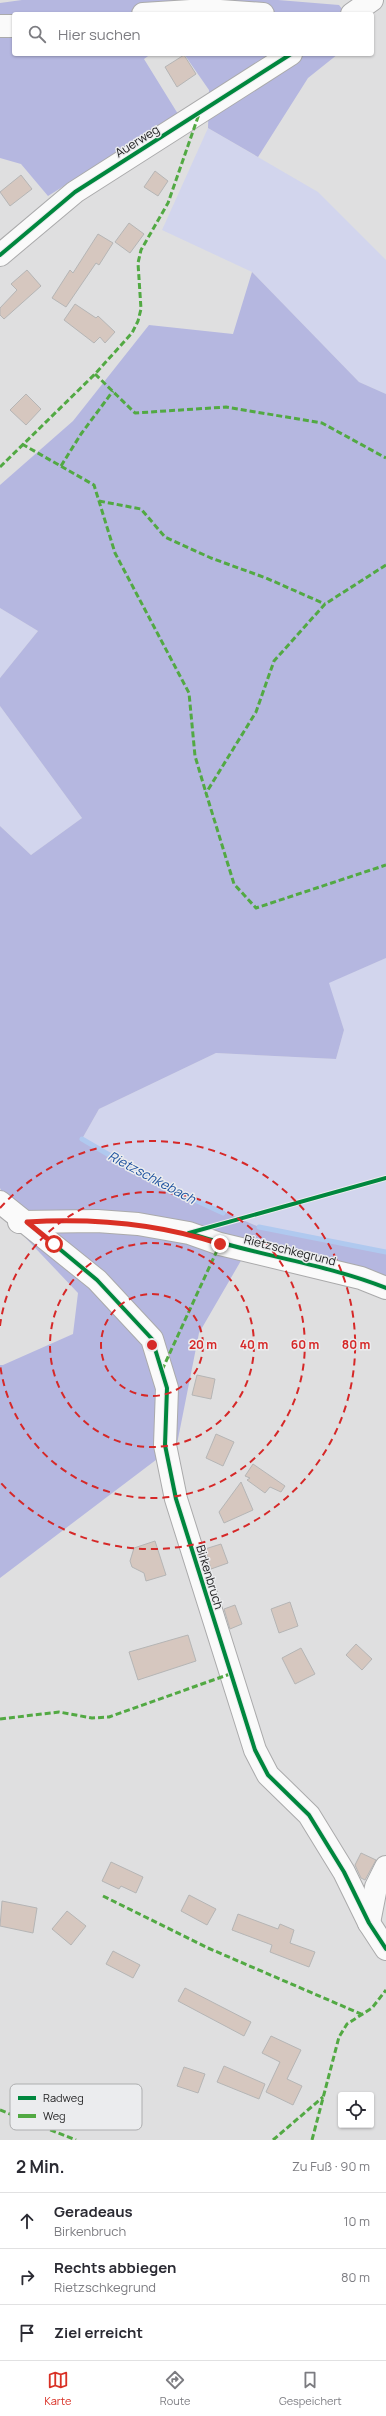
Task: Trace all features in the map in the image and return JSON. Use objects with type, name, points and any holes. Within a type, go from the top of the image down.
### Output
[{"type":"street","points":[[355,12],[372,0]]},
{"type":"street","points":[[174,12],[206,10],[234,12]]},
{"type":"street","points":[[0,26],[12,26]]},
{"type":"street","name":"Auerweg","points":[[0,255],[75,192],[289,56]]},
{"type":"street","name":"Birkenbruch","points":[[0,1202],[27,1222],[97,1280],[152,1339],[167,1388],[165,1445],[176,1499],[255,1750],[268,1775],[309,1815],[344,1872],[369,1923],[386,1949]]},
{"type":"street","name":"Rietzschkegrund","points":[[0,1220],[27,1222],[97,1221],[138,1224],[189,1233],[220,1244],[362,1278],[386,1288]]},
{"type":"street","points":[[369,1923],[376,1887],[386,1866]]},
{"type":"shaded area","points":[[22,0],[278,0],[339,5],[344,12],[12,12],[12,56],[148,56],[144,59],[178,114],[48,196],[21,164],[0,158],[0,3]]},
{"type":"shaded area","points":[[185,56],[336,56],[308,78],[258,157],[208,128],[209,90]]},
{"type":"shaded area","points":[[208,128],[318,192],[386,260],[386,394],[359,382],[252,272],[162,230]]},
{"type":"shaded area","points":[[252,272],[359,382],[386,394],[386,958],[329,983],[344,1030],[336,1059],[216,1053],[99,1109],[82,1139],[152,1180],[259,1227],[386,1252],[386,1289],[246,1252],[199,1333],[177,1444],[0,1578],[0,1365],[73,1334],[78,1293],[21,1233],[0,1188],[0,826],[31,855],[82,818],[0,706],[0,678],[38,631],[0,608],[0,485],[73,421],[149,325],[233,334]]},
{"type":"shaded area","points":[[0,608],[38,631],[0,678]]},
{"type":"shaded area","points":[[0,706],[82,818],[31,855],[0,826]]},
{"type":"shaded area","points":[[386,958],[386,1252],[259,1227],[152,1180],[82,1139],[99,1109],[216,1053],[336,1059],[344,1030],[328,983]]},
{"type":"building","points":[[185,56],[196,74],[177,87],[165,67]]},
{"type":"building","points":[[155,171],[168,181],[158,196],[144,187]]},
{"type":"building","points":[[21,175],[32,189],[10,206],[0,192]]},
{"type":"building","points":[[129,223],[144,234],[130,253],[115,242]]},
{"type":"building","points":[[98,234],[113,243],[99,265],[96,263],[66,307],[52,298],[70,270],[73,273]]},
{"type":"building","points":[[27,270],[41,286],[4,319],[0,315],[0,308],[17,290],[11,284]]},
{"type":"building","points":[[75,304],[96,318],[98,316],[115,332],[105,343],[100,337],[94,343],[64,320]]},
{"type":"building","points":[[26,394],[41,409],[26,425],[10,410]]},
{"type":"building","points":[[197,1375],[215,1379],[211,1399],[192,1395]]},
{"type":"building","points":[[216,1434],[234,1442],[223,1466],[206,1458]]},
{"type":"building","points":[[253,1464],[285,1486],[281,1492],[270,1487],[265,1493],[247,1480],[250,1478],[245,1476]]},
{"type":"building","points":[[241,1482],[253,1510],[224,1523],[219,1512]]},
{"type":"building","points":[[155,1541],[166,1575],[146,1581],[144,1573],[132,1567],[130,1561],[134,1548]]},
{"type":"building","points":[[221,1544],[228,1563],[211,1569],[205,1549]]},
{"type":"building","points":[[290,1602],[298,1626],[279,1633],[271,1609]]},
{"type":"building","points":[[235,1605],[242,1624],[230,1629],[224,1609]]},
{"type":"building","points":[[188,1635],[196,1661],[138,1680],[129,1652]]},
{"type":"building","points":[[356,1644],[372,1659],[362,1670],[346,1655]]},
{"type":"building","points":[[301,1648],[315,1674],[295,1684],[282,1658]]},
{"type":"building","points":[[361,1853],[376,1860],[365,1880],[361,1878],[355,1865]]},
{"type":"building","points":[[111,1862],[143,1877],[136,1893],[121,1886],[119,1889],[102,1881]]},
{"type":"building","points":[[189,1895],[216,1909],[207,1925],[181,1911]]},
{"type":"building","points":[[2,1901],[37,1908],[33,1933],[0,1926]]},
{"type":"building","points":[[67,1911],[86,1926],[71,1945],[52,1929]]},
{"type":"building","points":[[238,1914],[278,1929],[280,1924],[294,1930],[290,1943],[315,1952],[309,1967],[270,1952],[272,1945],[232,1930]]},
{"type":"building","points":[[113,1951],[140,1965],[133,1978],[106,1964]]},
{"type":"building","points":[[185,1988],[251,2022],[244,2036],[178,2001]]},
{"type":"building","points":[[271,2036],[301,2050],[287,2079],[302,2086],[293,2105],[266,2092],[280,2062],[262,2053]]},
{"type":"building","points":[[224,2066],[265,2084],[259,2099],[217,2082]]},
{"type":"building","points":[[184,2067],[205,2074],[198,2093],[177,2086]]},
{"type":"waterway","name":"Rietzschkebach","points":[[82,1139],[152,1180],[223,1213]]},
{"type":"waterway","name":"Rietzschkebach","points":[[259,1227],[386,1252]]},
{"type":"marked path","points":[[0,467],[95,374],[132,333],[138,321],[141,309],[138,263],[141,250],[168,203],[199,114]]},
{"type":"marked path","points":[[95,374],[135,413],[226,407],[322,423],[386,458]]},
{"type":"marked path","points":[[61,466],[81,434],[113,391]]},
{"type":"marked path","points":[[22,444],[94,485],[115,553],[189,693],[195,756],[206,793]]},
{"type":"marked path","points":[[99,501],[141,509],[165,537],[211,558],[266,578],[325,604]]},
{"type":"marked path","points":[[386,565],[325,604],[274,661],[256,712],[206,793],[234,884],[256,908],[386,865]]},
{"type":"marked path","points":[[162,1370],[220,1244]]},
{"type":"marked path","points":[[0,1719],[59,1712],[92,1718],[109,1717],[230,1674]]},
{"type":"marked path","points":[[103,1896],[208,1948],[361,2014]]},
{"type":"marked path","points":[[312,2140],[339,2037],[347,2024],[372,2008],[386,1990]]},
{"type":"marked path","points":[[273,2140],[323,2097]]},
{"type":"marked path","points":[[0,2110],[10,2114]]},
{"type":"marked path","points":[[51,2130],[76,2140]]},
{"type":"cycle path","points":[[0,255],[75,192],[288,56]]},
{"type":"cycle path","points":[[189,1233],[386,1178]]},
{"type":"cycle path","points":[[27,1222],[97,1280],[152,1339],[167,1388],[165,1445],[176,1499],[255,1750],[268,1775],[309,1815],[344,1872],[369,1923],[386,1949]]},
{"type":"cycle path","points":[[189,1233],[213,1241],[313,1265],[362,1279],[386,1288]]},
{"type":"route","points":[[54,1244],[27,1222],[58,1220],[138,1224],[189,1233],[220,1244]]}]
